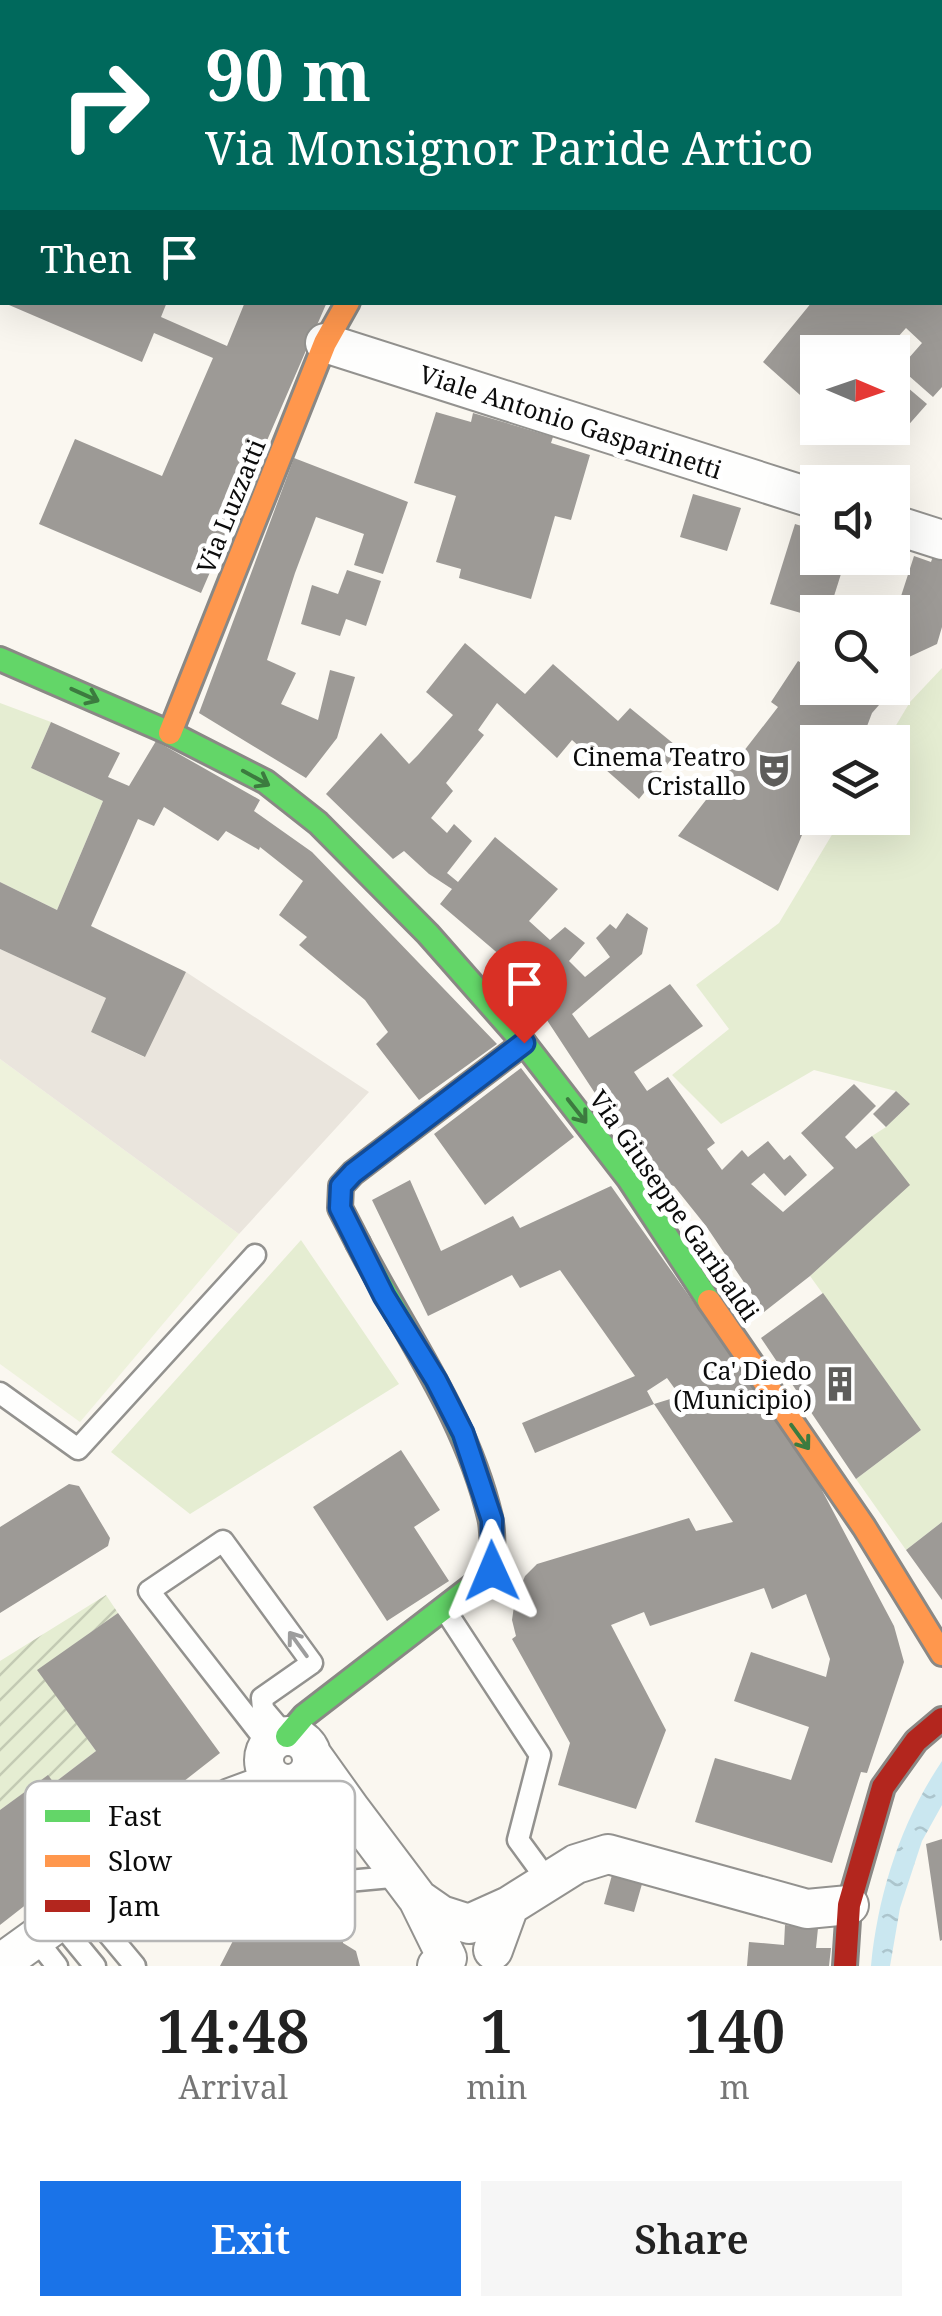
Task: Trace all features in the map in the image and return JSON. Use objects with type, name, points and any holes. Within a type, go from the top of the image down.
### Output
[{"type":"street","name":"Via Luzzatti","points":[[170,733],[325,342],[346,305]]},
{"type":"street","name":"Viale Antonio Gasparinetti","points":[[325,342],[800,494]]},
{"type":"street","points":[[910,530],[942,540]]},
{"type":"street","name":"Via Giuseppe Garibaldi","points":[[0,658],[170,733],[266,782],[318,823],[428,934],[524,1043],[629,1179],[781,1410],[864,1527],[942,1654]]},
{"type":"street","points":[[263,1781],[288,1758],[326,1699],[492,1571],[492,1520],[463,1433],[436,1380],[384,1296],[340,1208],[341,1186],[524,1043]]},
{"type":"street","points":[[845,1966],[848,1905],[883,1787],[916,1741],[942,1719]]},
{"type":"street","points":[[288,1758],[306,1781]]},
{"type":"street","points":[[355,1815],[410,1887],[482,1947]]},
{"type":"street","points":[[482,1947],[509,1906],[576,1864],[608,1854],[808,1909],[848,1905]]},
{"type":"street","points":[[410,1887],[445,1964]]},
{"type":"street","points":[[445,1964],[446,1943],[454,1930],[482,1947]]},
{"type":"street","points":[[0,1964],[42,1941]]},
{"type":"lane","points":[[0,1393],[78,1449],[255,1255]]},
{"type":"lane","points":[[223,1541],[312,1663],[262,1698],[262,1710],[276,1728],[288,1758],[149,1590],[223,1541]]},
{"type":"lane","points":[[444,1610],[540,1756],[518,1840],[548,1881]]},
{"type":"lane","points":[[355,1894],[410,1887]]},
{"type":"lane","points":[[66,1941],[94,1966]]},
{"type":"lane","points":[[114,1941],[135,1966]]},
{"type":"green space","points":[[942,668],[942,1522],[906,1550],[856,1479],[921,1430],[810,1276],[909,1185],[872,1136],[910,1104],[896,1091],[814,1070],[721,1124],[672,1075],[729,1029],[696,985],[779,923],[832,835],[910,835],[910,725],[896,725],[910,702]]},
{"type":"green space","points":[[0,703],[51,722],[31,768],[103,801],[57,910],[0,882]]},
{"type":"green space","points":[[0,1059],[239,1234],[80,1422],[0,1364]]},
{"type":"green space","points":[[301,1240],[399,1384],[190,1514],[111,1452]]},
{"type":"green space","points":[[106,1595],[118,1613],[38,1670],[96,1751],[57,1781],[48,1776],[41,1781],[25,1781],[25,1792],[0,1810],[0,1661]]},
{"type":"shaded area","points":[[0,949],[106,998],[91,1032],[144,1057],[186,972],[369,1092],[239,1234],[0,1059]]},
{"type":"water","points":[[942,1761],[942,1805],[922,1841],[900,1908],[890,1966],[871,1966],[879,1912],[903,1833]]},
{"type":"building","points":[[9,305],[166,305],[161,317],[227,346],[244,305],[326,305],[201,593],[39,524],[75,439],[162,476],[213,358],[154,333],[142,362]]},
{"type":"building","points":[[810,305],[942,305],[942,387],[933,397],[910,377],[910,357],[922,343],[906,328],[900,335],[800,335],[800,395],[763,362]]},
{"type":"building","points":[[910,390],[927,404],[910,423]]},
{"type":"building","points":[[436,412],[471,422],[473,413],[553,437],[551,443],[590,455],[571,520],[555,516],[531,599],[459,578],[461,569],[436,562],[456,496],[414,483]]},
{"type":"building","points":[[294,458],[408,502],[383,574],[354,565],[364,534],[316,517],[295,573],[267,660],[296,673],[281,704],[318,720],[330,670],[355,677],[337,738],[306,778],[199,713]]},
{"type":"building","points":[[693,494],[741,508],[727,551],[680,537]]},
{"type":"building","points":[[795,524],[800,526],[800,575],[841,575],[834,595],[800,595],[800,613],[770,604]]},
{"type":"building","points":[[935,550],[942,552],[942,627],[937,644],[910,657],[910,595],[901,595],[914,556],[931,562]]},
{"type":"building","points":[[347,570],[381,581],[366,626],[346,619],[340,636],[301,624],[312,585],[338,594]]},
{"type":"building","points":[[465,643],[525,694],[553,664],[618,721],[630,708],[680,749],[639,799],[572,740],[557,758],[497,703],[478,730],[484,735],[446,783],[453,791],[431,818],[447,833],[454,824],[472,841],[447,873],[458,882],[495,837],[558,889],[529,921],[550,940],[565,927],[585,943],[569,961],[585,977],[610,957],[596,938],[610,924],[616,929],[627,913],[648,928],[642,954],[572,1014],[589,1038],[670,984],[703,1026],[634,1072],[647,1091],[668,1077],[715,1143],[707,1149],[722,1170],[742,1150],[748,1157],[768,1141],[784,1160],[790,1155],[807,1175],[785,1196],[764,1173],[751,1184],[783,1212],[834,1168],[801,1133],[854,1084],[876,1106],[845,1137],[856,1149],[872,1136],[910,1185],[810,1276],[764,1312],[674,1186],[652,1180],[518,976],[501,956],[440,904],[452,889],[404,851],[393,859],[326,794],[381,733],[409,764],[418,755],[453,715],[426,692]]},
{"type":"building","name":"Cinema Teatro Cristallo","points":[[798,661],[800,705],[879,705],[867,725],[800,725],[802,835],[778,891],[678,836],[778,707],[771,702]]},
{"type":"building","points":[[51,722],[120,753],[108,777],[129,786],[156,741],[260,800],[254,811],[312,852],[497,1044],[419,1100],[376,1044],[388,1032],[365,1000],[299,945],[307,937],[279,915],[303,881],[260,847],[259,850],[226,831],[218,841],[164,807],[154,826],[138,819],[91,926],[186,972],[145,1057],[91,1032],[106,998],[0,949],[0,882],[57,910],[103,801],[31,768]]},
{"type":"building","points":[[521,1068],[574,1137],[485,1205],[434,1134]]},
{"type":"building","points":[[896,1091],[910,1104],[886,1127],[873,1114]]},
{"type":"building","points":[[410,1180],[441,1251],[513,1216],[520,1228],[611,1186],[807,1462],[894,1626],[904,1662],[867,1773],[861,1772],[832,1863],[695,1822],[715,1758],[791,1780],[809,1727],[734,1701],[751,1652],[826,1677],[830,1659],[806,1594],[772,1609],[764,1588],[650,1626],[644,1612],[611,1625],[666,1730],[636,1809],[558,1785],[570,1743],[512,1639],[516,1636],[512,1620],[515,1599],[525,1576],[537,1564],[689,1518],[696,1531],[733,1522],[654,1404],[535,1453],[522,1423],[635,1376],[560,1270],[520,1288],[512,1275],[428,1316],[372,1200]],"holes":[[[667,1378],[680,1396],[654,1404],[647,1391]]]},
{"type":"building","name":"Ca' Diedo (Municipio)","points":[[823,1293],[921,1430],[856,1479],[761,1338]]},
{"type":"building","points":[[401,1450],[440,1510],[414,1527],[449,1581],[387,1621],[313,1507]]},
{"type":"building","points":[[69,1484],[79,1486],[110,1538],[108,1546],[0,1613],[0,1527]]},
{"type":"building","points":[[942,1522],[942,1600],[906,1550]]},
{"type":"building","points":[[118,1613],[220,1753],[184,1781],[57,1781],[96,1751],[37,1670]]},
{"type":"building","points":[[25,1792],[25,1905],[0,1925],[0,1810]]},
{"type":"building","points":[[942,1839],[942,1940],[940,1941],[926,1844]]},
{"type":"building","points":[[612,1875],[642,1884],[634,1912],[604,1904]]},
{"type":"building","points":[[785,1925],[818,1928],[816,1948],[831,1948],[829,1966],[747,1966],[749,1942],[784,1945]]},
{"type":"building","points":[[233,1941],[343,1941],[356,1951],[360,1966],[220,1966]]},
{"type":"traffic: fast","points":[[0,659],[170,733],[266,782],[318,823],[428,934],[524,1043],[629,1179],[709,1301]]},
{"type":"traffic: fast","points":[[287,1736],[304,1716],[492,1571],[490,1517],[466,1444],[433,1376],[358,1243]]},
{"type":"traffic: slow","points":[[170,733],[325,343],[346,305]]},
{"type":"traffic: slow","points":[[358,1243],[340,1208],[341,1186],[524,1043]]},
{"type":"traffic: slow","points":[[709,1301],[864,1527],[942,1654]]},
{"type":"traffic: jam","points":[[845,1966],[849,1905],[883,1787],[916,1741],[942,1719]]},
{"type":"place","name":"Cinema Teatro Cristallo","points":[[774,770]]},
{"type":"place","name":"Ca' Diedo (Municipio)","points":[[840,1384]]},
{"type":"route","points":[[492,1571],[492,1520],[463,1433],[436,1380],[384,1296],[340,1208],[341,1186],[524,1043]]}]
